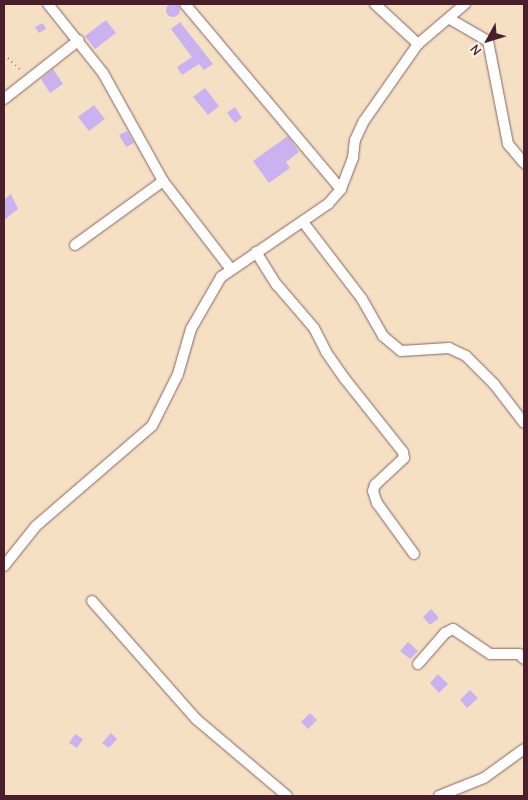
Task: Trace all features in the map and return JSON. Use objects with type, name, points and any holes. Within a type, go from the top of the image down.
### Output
[{"type":"street","points":[[48,4],[103,72],[163,181],[230,268]]},
{"type":"street","points":[[185,4],[341,189]]},
{"type":"street","points":[[375,4],[418,44]]},
{"type":"street","points":[[4,566],[36,526],[152,426],[178,374],[191,329],[205,301],[230,268],[328,204],[341,189],[353,158],[355,140],[364,121],[418,44],[450,19],[465,4]]},
{"type":"street","points":[[450,19],[488,41],[508,144],[524,163]]},
{"type":"street","points":[[4,100],[28,77],[79,40]]},
{"type":"street","points":[[75,245],[163,181]]},
{"type":"street","points":[[303,222],[362,299],[383,336],[401,351],[449,348],[466,356],[494,384],[524,423]]},
{"type":"street","points":[[256,252],[277,285],[314,328],[326,352],[403,452],[404,458],[375,485],[373,492],[377,504],[414,554]]},
{"type":"street","points":[[92,601],[196,719],[287,796]]},
{"type":"street","points":[[418,664],[445,633],[453,630],[490,654],[519,654],[524,659]]},
{"type":"street","points":[[439,796],[484,778],[524,749]]},
{"type":"path","points":[[4,55],[28,77]]},
{"type":"building","points":[[170,3],[176,3],[180,10],[176,17],[170,17],[166,13],[166,7]]},
{"type":"building","points":[[106,20],[116,33],[95,49],[85,36]]},
{"type":"building","points":[[180,22],[213,64],[204,70],[199,64],[182,75],[177,67],[192,57],[171,29]]},
{"type":"building","points":[[43,23],[46,29],[39,33],[35,27]]},
{"type":"building","points":[[53,69],[63,84],[50,93],[41,79]]},
{"type":"building","points":[[205,88],[219,106],[208,115],[193,97]]},
{"type":"building","points":[[94,105],[105,119],[89,131],[78,117]]},
{"type":"building","points":[[235,107],[242,118],[235,123],[227,113]]},
{"type":"building","points":[[127,131],[134,143],[126,147],[119,135]]},
{"type":"building","points":[[288,136],[299,152],[286,162],[290,168],[269,183],[253,161]]},
{"type":"building","points":[[11,194],[18,209],[4,220],[4,200]]},
{"type":"building","points":[[431,609],[439,618],[430,625],[423,617]]},
{"type":"building","points":[[408,642],[418,651],[410,659],[400,651]]},
{"type":"building","points":[[438,674],[448,684],[439,693],[430,683]]},
{"type":"building","points":[[470,690],[478,698],[467,708],[460,700]]},
{"type":"building","points":[[310,713],[317,720],[308,729],[301,722]]},
{"type":"building","points":[[111,733],[117,739],[109,748],[102,743]]},
{"type":"building","points":[[75,734],[83,739],[77,748],[69,743]]}]
